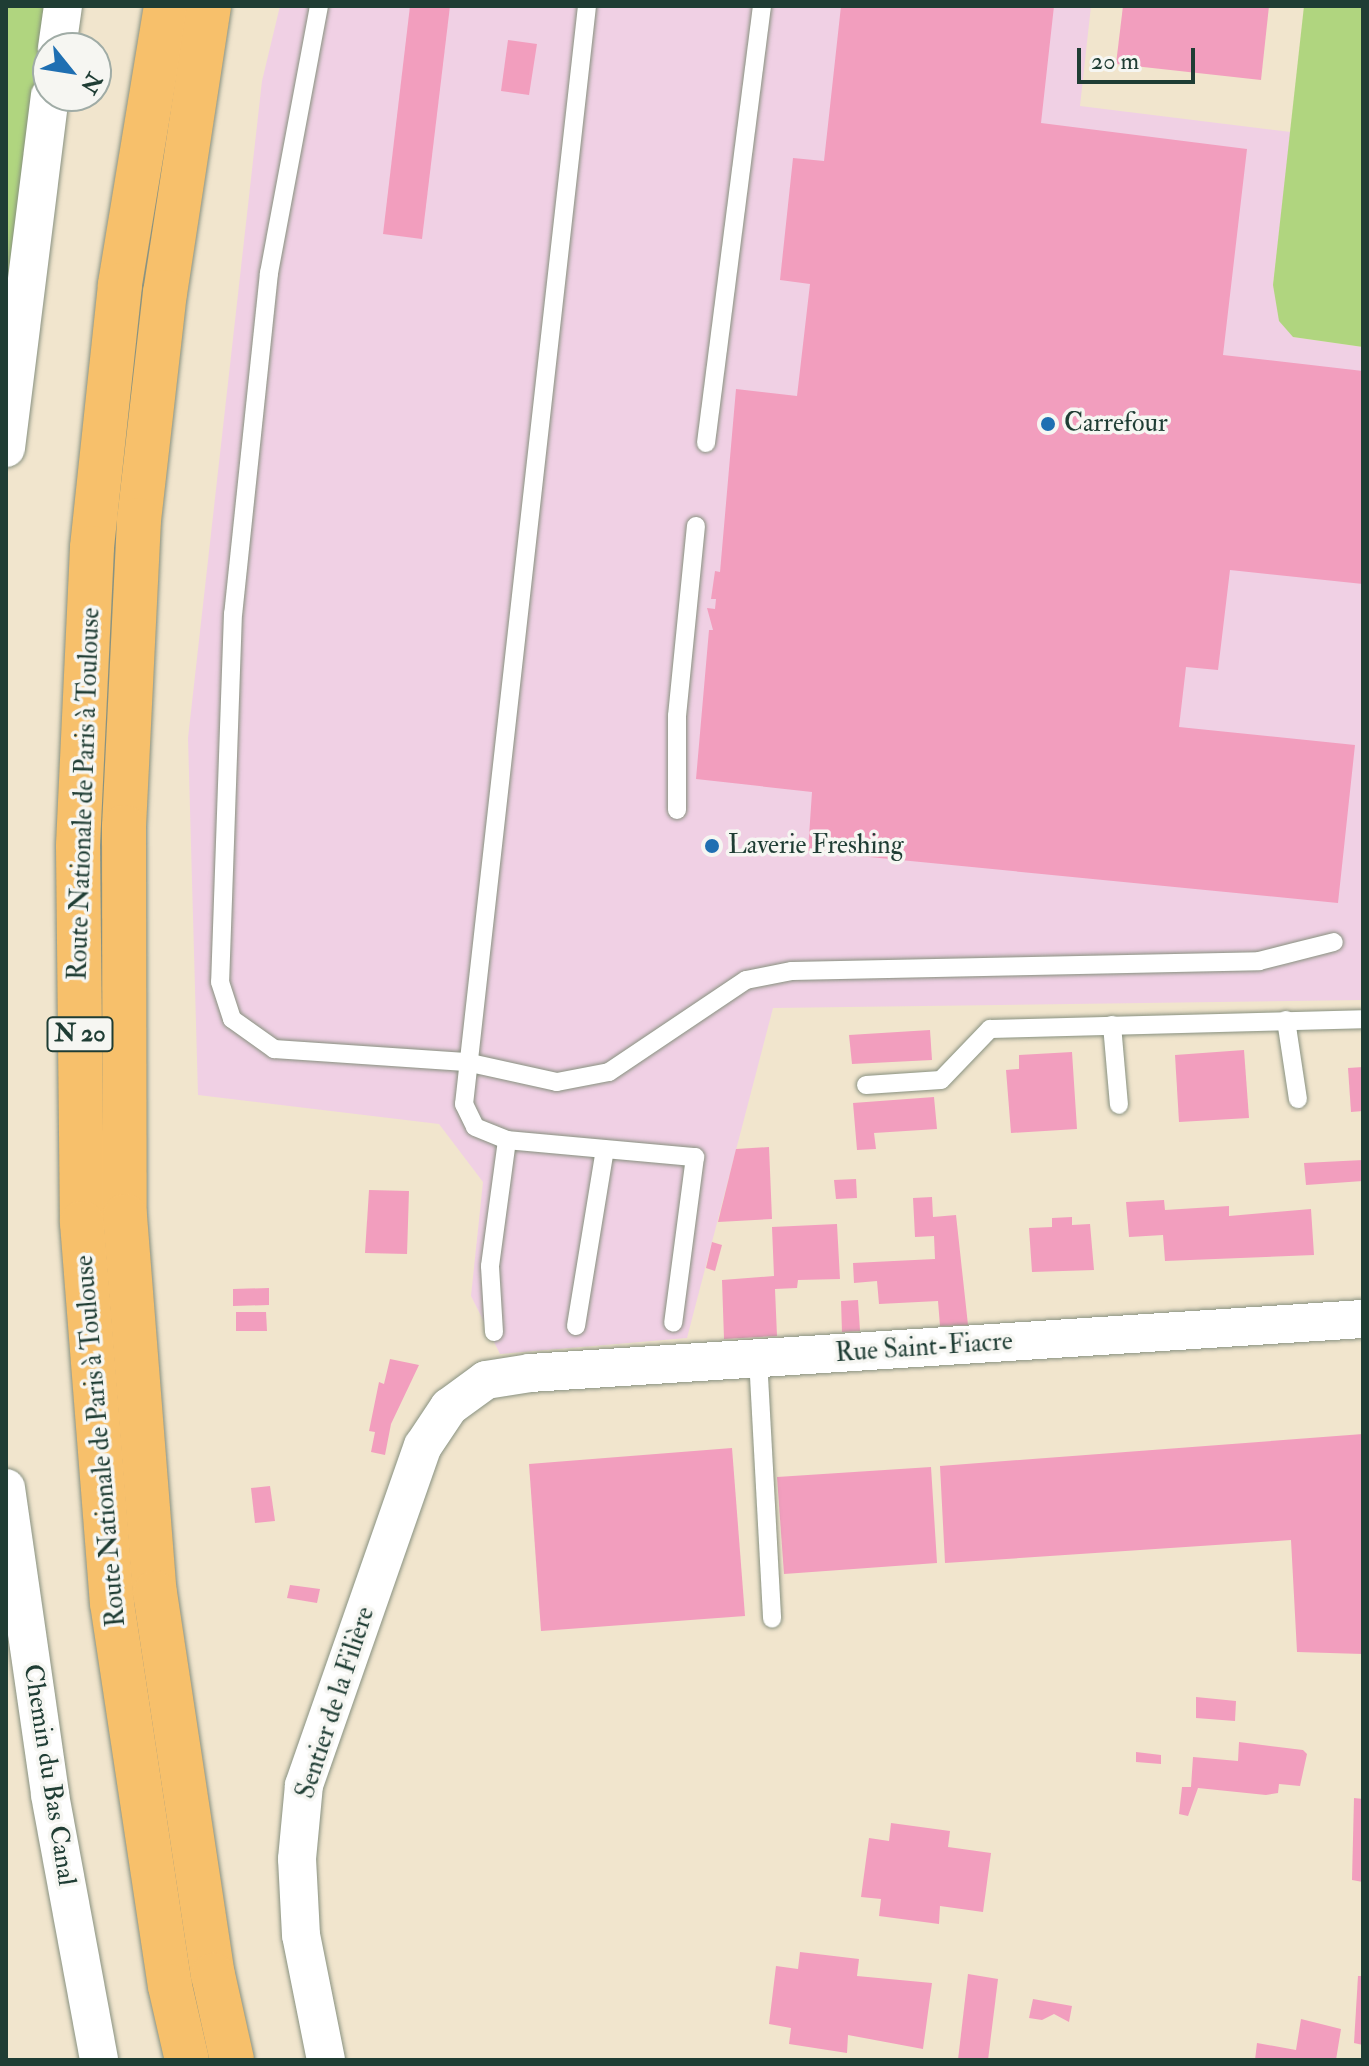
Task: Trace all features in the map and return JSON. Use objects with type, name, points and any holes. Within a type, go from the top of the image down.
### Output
[{"type":"main road","name":"Route Nationale de Paris à Toulouse","points":[[166,6],[120,285],[92,548],[78,846],[81,1160],[112,1603],[170,1986],[187,2060]]},
{"type":"main road","name":"Route Nationale de Paris à Toulouse","points":[[209,6],[165,292],[139,520],[124,827],[125,1216],[155,1593],[213,1975],[232,2060]]},
{"type":"street","points":[[59,32],[63,6]]},
{"type":"street","points":[[6,448],[48,112]]},
{"type":"street","name":"Rue Saint-Fiacre","points":[[486,1380],[758,1358],[1363,1319]]},
{"type":"street","name":"Sentier de la Filière","points":[[326,2060],[301,1935],[297,1859],[304,1785],[423,1446],[449,1407],[486,1380]]},
{"type":"street","name":"Chemin du Bas Canal","points":[[6,1488],[50,1795],[99,2060]]},
{"type":"lane","points":[[319,6],[269,273],[233,613],[220,982],[232,1019],[274,1049],[466,1062],[557,1082],[609,1072],[746,980],[792,971],[1259,961],[1334,942]]},
{"type":"lane","points":[[575,6],[586,26]]},
{"type":"lane","points":[[587,6],[466,1062],[464,1104],[475,1127],[507,1140],[695,1157],[673,1323]]},
{"type":"lane","points":[[706,443],[762,6]]},
{"type":"lane","points":[[677,810],[677,716],[696,526]]},
{"type":"lane","points":[[866,1085],[941,1080],[990,1029],[1363,1019]]},
{"type":"lane","points":[[1286,1020],[1298,1099]]},
{"type":"lane","points":[[1112,1025],[1119,1105]]},
{"type":"lane","points":[[494,1332],[490,1266],[507,1140]]},
{"type":"lane","points":[[576,1326],[605,1149]]},
{"type":"lane","points":[[758,1358],[772,1619]]},
{"type":"shaded area","points":[[280,6],[1091,6],[1080,106],[1291,132],[1273,285],[1293,337],[1363,347],[1363,1000],[773,1008],[687,1338],[500,1354],[471,1296],[483,1182],[439,1124],[198,1095],[188,738],[262,81]]},
{"type":"green space","points":[[6,6],[46,6],[42,32],[32,32],[32,108],[6,297]]},
{"type":"green space","points":[[1304,6],[1363,6],[1363,347],[1293,337],[1279,321],[1273,285]]},
{"type":"building","points":[[410,6],[450,6],[422,239],[383,234]]},
{"type":"building","name":"Carrefour","points":[[841,6],[1054,6],[1041,123],[1247,149],[1223,355],[1363,371],[1363,584],[1230,570],[1218,670],[1186,667],[1179,727],[1355,745],[1338,903],[808,851],[812,792],[696,779],[709,630],[713,630],[707,608],[715,609],[716,599],[711,599],[715,571],[720,572],[736,389],[797,396],[810,284],[780,280],[793,158],[824,161]]},
{"type":"building","points":[[1123,6],[1269,6],[1261,80],[1116,64]]},
{"type":"building","points":[[508,40],[537,44],[529,95],[501,91]]},
{"type":"building","points":[[930,1030],[932,1060],[852,1064],[849,1035]]},
{"type":"building","points":[[1244,1050],[1249,1118],[1179,1122],[1175,1055]]},
{"type":"building","points":[[1072,1052],[1077,1129],[1011,1133],[1006,1070],[1019,1069],[1019,1055]]},
{"type":"building","points":[[1363,1067],[1363,1111],[1351,1112],[1348,1068]]},
{"type":"building","points":[[934,1097],[937,1129],[874,1133],[876,1149],[857,1150],[853,1103]]},
{"type":"building","points":[[769,1147],[772,1219],[718,1222],[736,1149]]},
{"type":"building","points":[[1363,1160],[1363,1181],[1306,1185],[1304,1163]]},
{"type":"building","points":[[856,1179],[857,1198],[836,1199],[834,1180]]},
{"type":"building","points":[[369,1190],[409,1191],[407,1254],[365,1253]]},
{"type":"building","points":[[932,1197],[933,1217],[956,1215],[968,1325],[940,1326],[938,1301],[879,1304],[877,1281],[854,1283],[853,1263],[935,1259],[934,1236],[915,1237],[913,1198]]},
{"type":"building","points":[[1164,1200],[1165,1210],[1229,1206],[1229,1216],[1311,1209],[1314,1255],[1165,1261],[1163,1235],[1129,1237],[1126,1202]]},
{"type":"building","points":[[1072,1217],[1072,1225],[1090,1224],[1094,1270],[1032,1272],[1029,1228],[1052,1227],[1052,1218]]},
{"type":"building","points":[[837,1224],[840,1279],[798,1280],[797,1288],[775,1289],[777,1336],[724,1339],[722,1280],[774,1276],[772,1227]]},
{"type":"building","points":[[712,1242],[722,1245],[715,1271],[706,1268]]},
{"type":"building","points":[[269,1288],[269,1305],[233,1306],[233,1289]]},
{"type":"building","points":[[858,1300],[860,1331],[842,1332],[841,1301]]},
{"type":"building","points":[[236,1312],[266,1312],[267,1331],[236,1331]]},
{"type":"building","points":[[390,1359],[419,1365],[391,1424],[385,1455],[371,1452],[375,1432],[369,1431],[379,1382],[384,1384]]},
{"type":"building","points":[[1363,1434],[1363,1654],[1297,1652],[1291,1540],[945,1563],[940,1466]]},
{"type":"building","points":[[732,1448],[745,1616],[541,1631],[529,1464]]},
{"type":"building","points":[[931,1467],[937,1563],[784,1574],[777,1477]]},
{"type":"building","points":[[270,1486],[275,1521],[255,1523],[251,1488]]},
{"type":"building","points":[[290,1585],[320,1589],[317,1603],[287,1598]]},
{"type":"building","points":[[1196,1697],[1236,1701],[1235,1721],[1196,1718]]},
{"type":"building","points":[[1239,1742],[1303,1750],[1307,1754],[1300,1786],[1279,1784],[1278,1793],[1266,1795],[1198,1788],[1188,1816],[1179,1814],[1182,1787],[1191,1787],[1193,1757],[1238,1761]]},
{"type":"building","points":[[1136,1752],[1161,1755],[1161,1764],[1136,1762]]},
{"type":"building","points":[[1354,1798],[1363,1799],[1363,1882],[1352,1880]]},
{"type":"building","points":[[891,1823],[950,1831],[948,1847],[991,1853],[983,1912],[940,1906],[939,1924],[879,1916],[881,1899],[861,1897],[869,1838],[889,1841]]},
{"type":"building","points":[[800,1952],[859,1959],[857,1976],[932,1983],[923,2049],[848,2035],[847,2053],[789,2044],[791,2028],[769,2024],[776,1966],[798,1969]]},
{"type":"building","points":[[968,1974],[998,1979],[988,2060],[958,2060]]},
{"type":"building","points":[[1358,1976],[1363,1976],[1363,2045],[1354,2043]]},
{"type":"building","points":[[1033,1999],[1072,2006],[1069,2022],[1054,2014],[1042,2020],[1029,2018]]},
{"type":"building","points":[[1301,2019],[1341,2029],[1336,2060],[1255,2060],[1257,2043],[1296,2050]]},
{"type":"place","name":"Carrefour","points":[[1048,424]]},
{"type":"place","name":"Laverie Freshing","points":[[712,846]]}]
